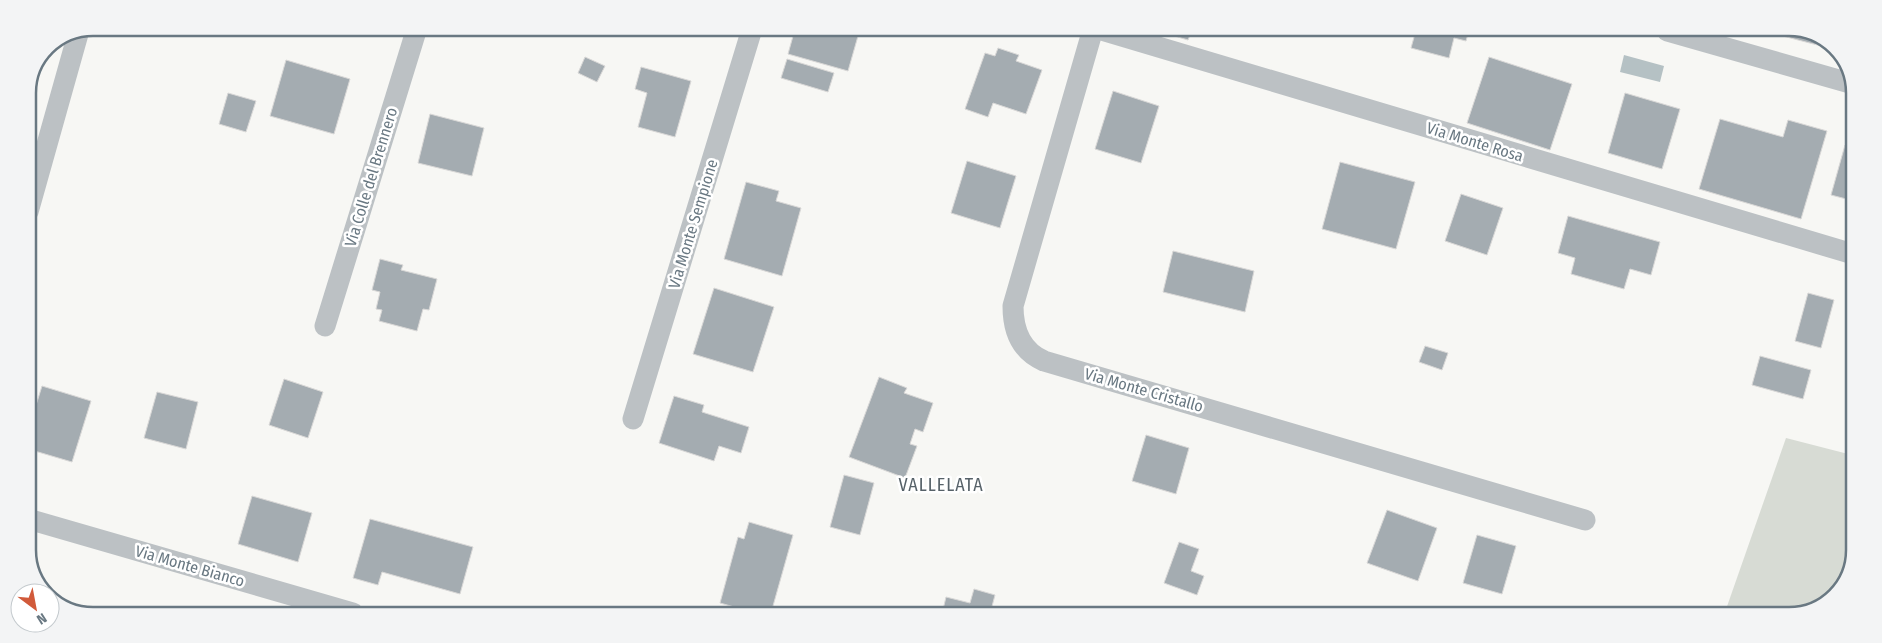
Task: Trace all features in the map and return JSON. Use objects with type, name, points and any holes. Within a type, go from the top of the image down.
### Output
[{"type":"street","name":"Via Colle del Brennero","points":[[325,326],[416,36]]},
{"type":"street","name":"Via Monte Sempione","points":[[633,419],[750,36]]},
{"type":"street","name":"Via Monte Cristallo","points":[[1090,36],[1014,306],[1014,327],[1017,336],[1029,353],[1044,361],[1584,520]]},
{"type":"street","name":"Via Monte Rosa","points":[[1118,36],[1846,252]]},
{"type":"street","points":[[1684,36],[1845,82]]},
{"type":"street","points":[[36,184],[77,39]]},
{"type":"street","name":"Via Monte Bianco","points":[[36,521],[331,607]]},
{"type":"shaded area","points":[[1624,55],[1664,66],[1660,82],[1620,72]]},
{"type":"shaded area","points":[[1786,438],[1846,453],[1846,550],[1844,564],[1836,581],[1823,595],[1800,606],[1727,607]]},
{"type":"building","points":[[793,36],[858,36],[848,71],[788,54]]},
{"type":"building","points":[[1174,36],[1190,36],[1188,40]]},
{"type":"building","points":[[1414,36],[1467,36],[1466,41],[1454,38],[1449,58],[1411,48]]},
{"type":"building","points":[[1783,36],[1803,38],[1819,45]]},
{"type":"building","points":[[998,48],[1019,55],[1016,61],[1042,70],[1026,114],[993,103],[988,117],[965,109],[985,53],[995,56]]},
{"type":"building","points":[[585,57],[605,66],[597,82],[578,73]]},
{"type":"building","points":[[1489,57],[1572,84],[1550,150],[1467,123]]},
{"type":"building","points":[[787,59],[834,73],[828,92],[781,78]]},
{"type":"building","points":[[286,60],[350,79],[334,134],[270,116]]},
{"type":"building","points":[[641,67],[691,81],[675,137],[638,127],[647,93],[635,89]]},
{"type":"building","points":[[1113,91],[1159,106],[1141,163],[1095,149]]},
{"type":"building","points":[[228,93],[256,101],[246,132],[219,124]]},
{"type":"building","points":[[1625,93],[1680,109],[1662,169],[1608,153]]},
{"type":"building","points":[[430,114],[484,128],[472,176],[418,163]]},
{"type":"building","points":[[1720,119],[1783,137],[1788,120],[1827,131],[1801,219],[1699,189]]},
{"type":"building","points":[[1845,145],[1846,145],[1846,199],[1831,195]]},
{"type":"building","points":[[967,161],[1016,176],[1000,228],[951,213]]},
{"type":"building","points":[[1340,162],[1415,182],[1396,249],[1322,229]]},
{"type":"building","points":[[746,182],[779,191],[776,201],[801,208],[782,276],[724,259]]},
{"type":"building","points":[[1461,194],[1503,208],[1487,255],[1445,241]]},
{"type":"building","points":[[1568,216],[1660,242],[1651,275],[1630,269],[1624,289],[1571,274],[1575,258],[1558,253]]},
{"type":"building","points":[[1173,251],[1254,271],[1245,312],[1163,292]]},
{"type":"building","points":[[380,259],[403,265],[401,270],[437,279],[429,310],[423,309],[417,331],[379,321],[382,310],[376,309],[380,292],[372,290]]},
{"type":"building","points":[[714,288],[774,307],[753,372],[693,354]]},
{"type":"building","points":[[1808,293],[1834,300],[1821,348],[1795,341]]},
{"type":"building","points":[[1425,346],[1448,353],[1442,370],[1419,362]]},
{"type":"building","points":[[1760,356],[1811,370],[1803,399],[1752,385]]},
{"type":"building","points":[[879,377],[907,388],[904,393],[933,403],[923,432],[915,429],[910,444],[917,446],[905,478],[849,457]]},
{"type":"building","points":[[284,379],[323,392],[308,438],[269,425]]},
{"type":"building","points":[[42,386],[91,401],[72,462],[36,451],[36,405]]},
{"type":"building","points":[[157,392],[198,402],[186,449],[144,438]]},
{"type":"building","points":[[674,396],[704,405],[702,412],[749,427],[741,453],[719,446],[714,461],[659,443]]},
{"type":"building","points":[[1146,435],[1189,448],[1176,494],[1132,481]]},
{"type":"building","points":[[844,475],[874,483],[860,535],[830,527]]},
{"type":"building","points":[[252,496],[312,513],[298,562],[238,544]]},
{"type":"building","points":[[1387,510],[1437,528],[1418,581],[1367,563]]},
{"type":"building","points":[[370,519],[473,547],[460,594],[382,572],[378,585],[353,578]]},
{"type":"building","points":[[749,522],[793,535],[773,607],[734,607],[720,603],[738,537],[744,539]]},
{"type":"building","points":[[1477,535],[1516,546],[1502,594],[1463,583]]},
{"type":"building","points":[[1179,542],[1199,549],[1191,571],[1204,576],[1197,595],[1164,583]]},
{"type":"building","points":[[974,589],[995,595],[992,607],[944,607],[946,597],[970,603]]},
{"type":"district","name":"VALLELATA","points":[[941,485]]}]
